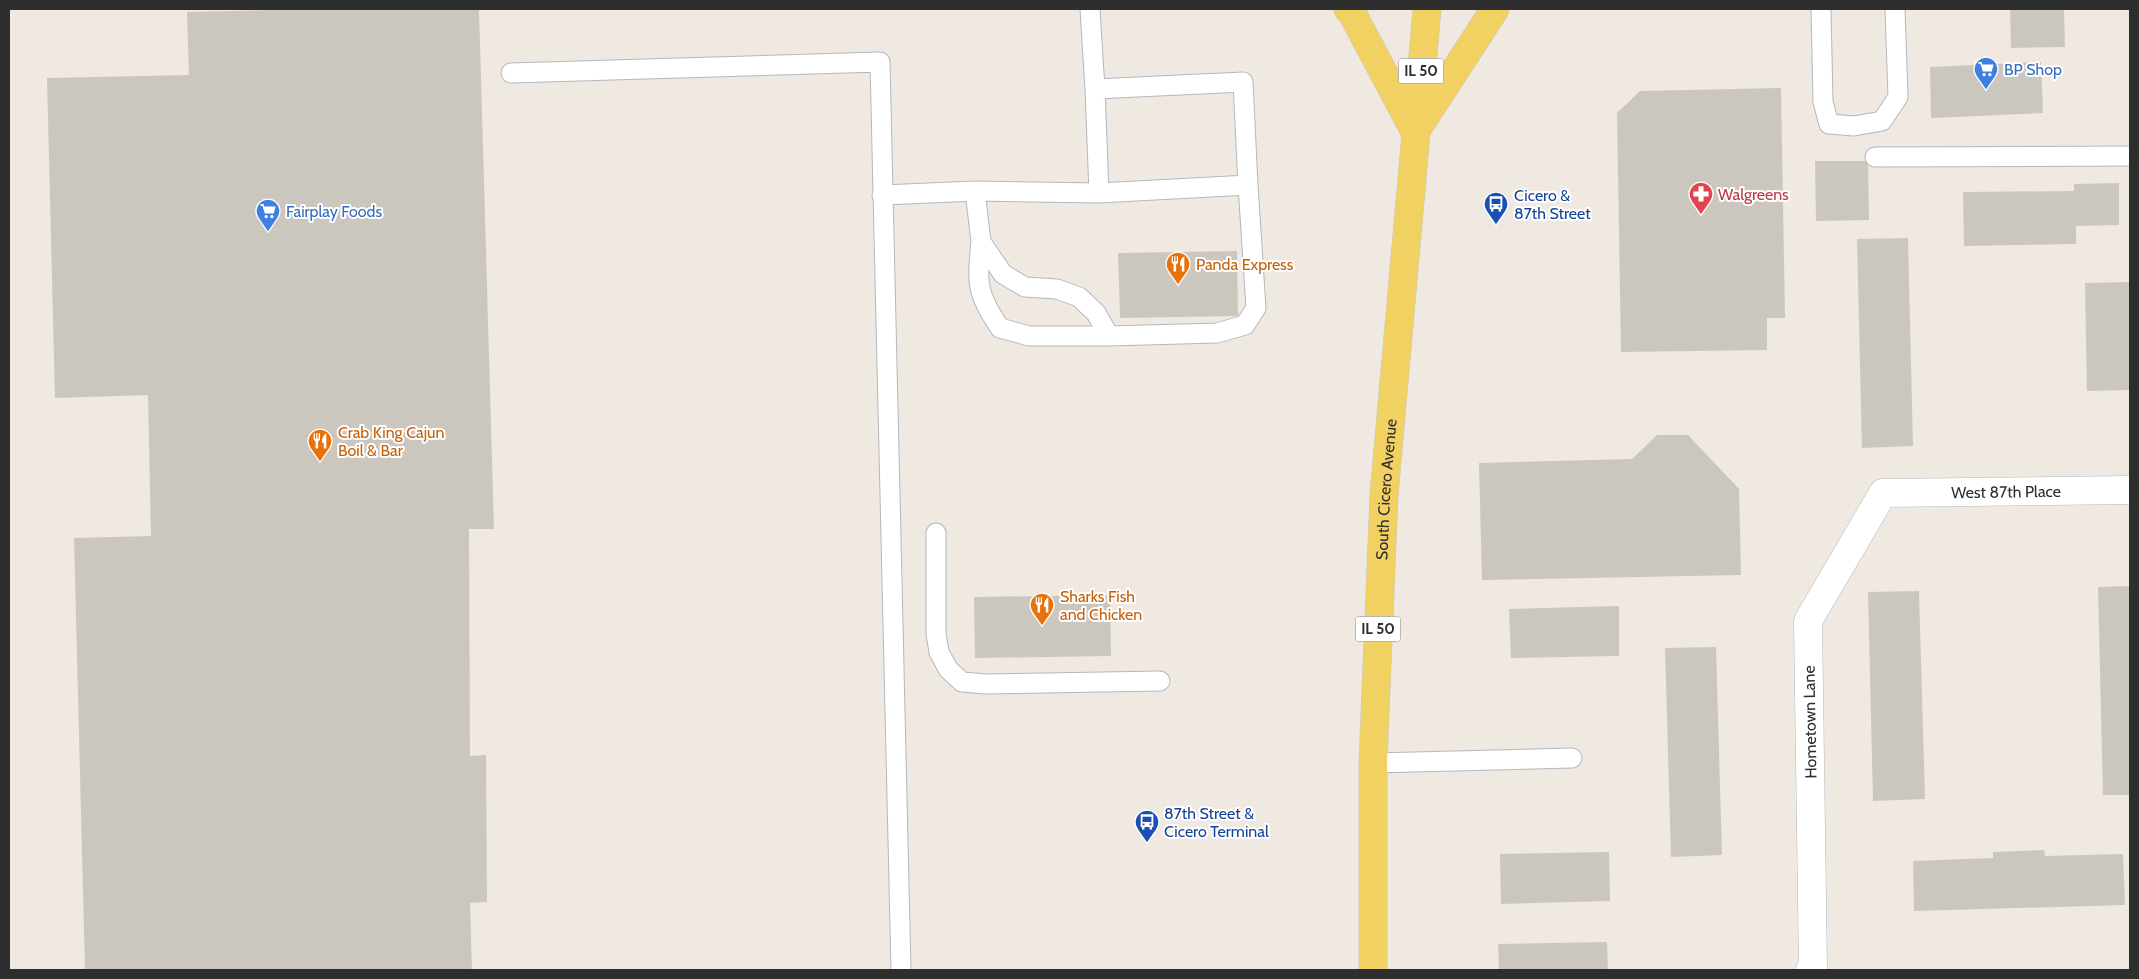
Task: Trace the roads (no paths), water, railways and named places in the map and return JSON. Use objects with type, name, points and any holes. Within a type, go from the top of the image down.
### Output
[{"type":"main road","points":[[1348,9],[1352,13],[1415,132],[1495,9]]},
{"type":"main road","name":"South Cicero Avenue","points":[[1373,970],[1373,763],[1384,495],[1427,9]]},
{"type":"street","name":"West 87th Place","points":[[1883,493],[2130,490]]},
{"type":"street","name":"Hometown Lane","points":[[1810,970],[1814,968],[1808,621],[1883,493]]},
{"type":"lane","points":[[1090,9],[1099,193]]},
{"type":"lane","points":[[1821,9],[1823,102],[1829,124],[1854,126],[1882,121],[1898,97],[1896,9]]},
{"type":"lane","points":[[511,73],[880,62],[900,970]]},
{"type":"lane","points":[[975,191],[981,242],[977,280],[985,306],[1000,328],[1029,336],[1109,336],[1217,332],[1245,325],[1256,308],[1243,82],[1095,89]]},
{"type":"lane","points":[[1875,157],[2130,156]]},
{"type":"lane","points":[[882,195],[975,191],[1099,193],[1248,185]]},
{"type":"lane","points":[[981,242],[1003,274],[1025,287],[1057,289],[1078,297],[1096,313],[1109,336]]},
{"type":"lane","points":[[936,533],[936,634],[939,652],[948,669],[962,682],[986,684],[1160,681]]},
{"type":"lane","points":[[1373,763],[1572,758]]},
{"type":"place","name":"BP Shop","points":[[1986,90]]},
{"type":"place","name":"Walgreens","points":[[1701,215]]},
{"type":"place","name":"Cicero & 87th Street","points":[[1496,225]]},
{"type":"place","name":"Fairplay Foods","points":[[268,232]]},
{"type":"place","name":"Panda Express","points":[[1178,285]]},
{"type":"place","name":"Crab King Cajun Boil & Bar","points":[[320,462]]},
{"type":"place","name":"Sharks Fish and Chicken","points":[[1042,626]]},
{"type":"place","name":"87th Street & Cicero Terminal","points":[[1147,843]]}]
